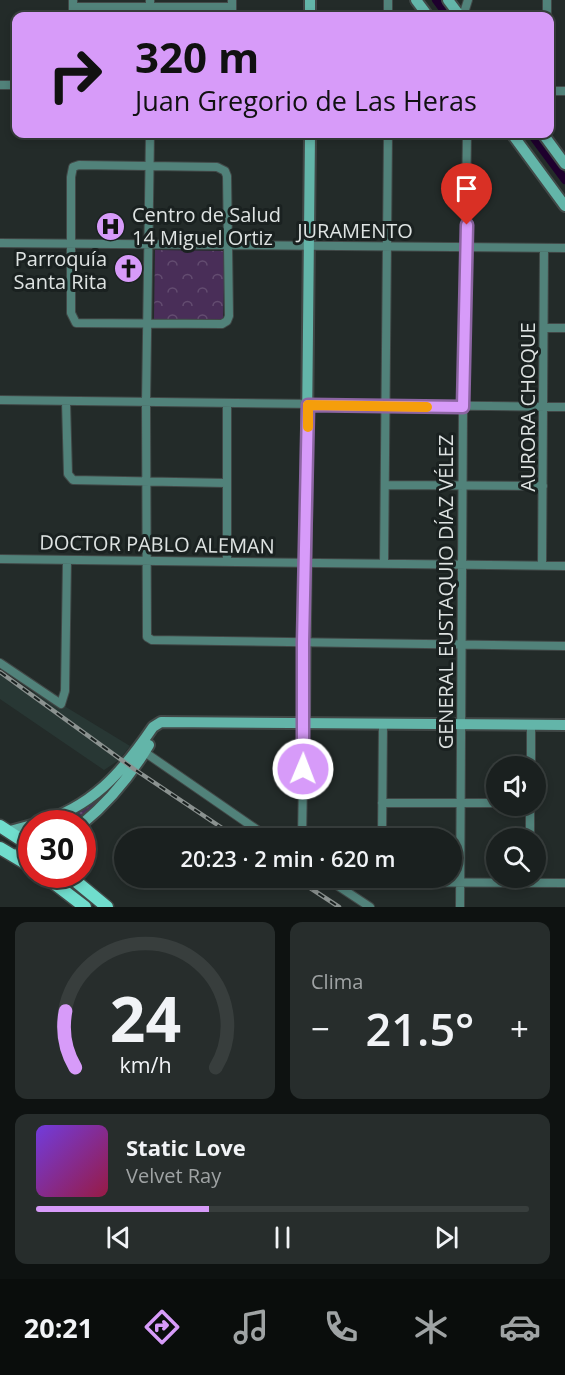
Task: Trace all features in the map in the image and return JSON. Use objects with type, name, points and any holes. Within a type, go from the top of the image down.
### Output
[{"type":"main road","points":[[5,829],[18,839]]},
{"type":"main road","points":[[4,852],[18,860]]},
{"type":"main road","points":[[60,888],[85,907]]},
{"type":"main road","points":[[80,888],[94,903],[107,907]]},
{"type":"street","points":[[448,0],[458,12]]},
{"type":"street","points":[[73,4],[150,8],[232,3]]},
{"type":"street","points":[[150,138],[146,403],[147,637],[152,640],[565,646]]},
{"type":"street","points":[[302,828],[310,138]]},
{"type":"street","points":[[384,564],[388,138]]},
{"type":"street","name":"GENERAL EUSTAQUIO DÍAZ VÉLEZ","points":[[460,828],[467,138]]},
{"type":"street","points":[[515,138],[565,206]]},
{"type":"street","points":[[546,138],[565,164]]},
{"type":"street","points":[[79,165],[151,166],[218,167],[225,171],[227,176],[229,316],[227,321],[222,324],[76,323],[71,314],[71,170],[79,165]]},
{"type":"street","name":"JURAMENTO","points":[[0,243],[565,248]]},
{"type":"street","name":"AURORA CHOQUE","points":[[542,565],[544,248]]},
{"type":"street","points":[[544,328],[565,328]]},
{"type":"street","points":[[0,400],[565,407]]},
{"type":"street","points":[[66,402],[68,474],[73,480],[226,483]]},
{"type":"street","points":[[227,404],[227,562]]},
{"type":"street","points":[[385,485],[543,486]]},
{"type":"street","name":"DOCTOR PABLO ALEMAN","points":[[0,559],[565,566]]},
{"type":"street","points":[[0,663],[61,704],[65,691],[67,561]]},
{"type":"street","points":[[96,810],[124,783],[157,723],[167,721],[565,725]]},
{"type":"street","points":[[382,724],[382,828]]},
{"type":"street","points":[[531,725],[531,756]]},
{"type":"street","points":[[71,810],[101,790],[142,750]]},
{"type":"street","points":[[142,750],[255,828]]},
{"type":"street","points":[[382,803],[486,802]]},
{"type":"street","points":[[546,881],[565,883]]},
{"type":"street","points":[[462,883],[486,882]]},
{"type":"street","points":[[342,888],[370,907]]},
{"type":"street","name":"GENERAL EUSTAQUIO DÍAZ VÉLEZ","points":[[460,888],[460,907]]},
{"type":"shaded area","points":[[0,669],[10,683],[61,704],[130,746],[119,760],[104,770],[0,699]]},
{"type":"green space","points":[[155,250],[225,251],[223,320],[154,319]]},
{"type":"green space","points":[[107,792],[108,794],[89,810],[78,810]]},
{"type":"waterway","points":[[436,0],[445,12]]},
{"type":"waterway","points":[[534,138],[565,180]]},
{"type":"railway","points":[[0,672],[134,769],[222,828]]},
{"type":"railway","points":[[310,888],[339,907]]},
{"type":"slow traffic","points":[[308,427],[308,405],[427,407]]},
{"type":"place","name":"Centro de Salud 14 Miguel Ortiz","points":[[111,226]]},
{"type":"place","name":"Parroquía Santa Rita","points":[[128,269]]},
{"type":"route","points":[[303,769],[308,405],[463,407],[467,225]]}]
